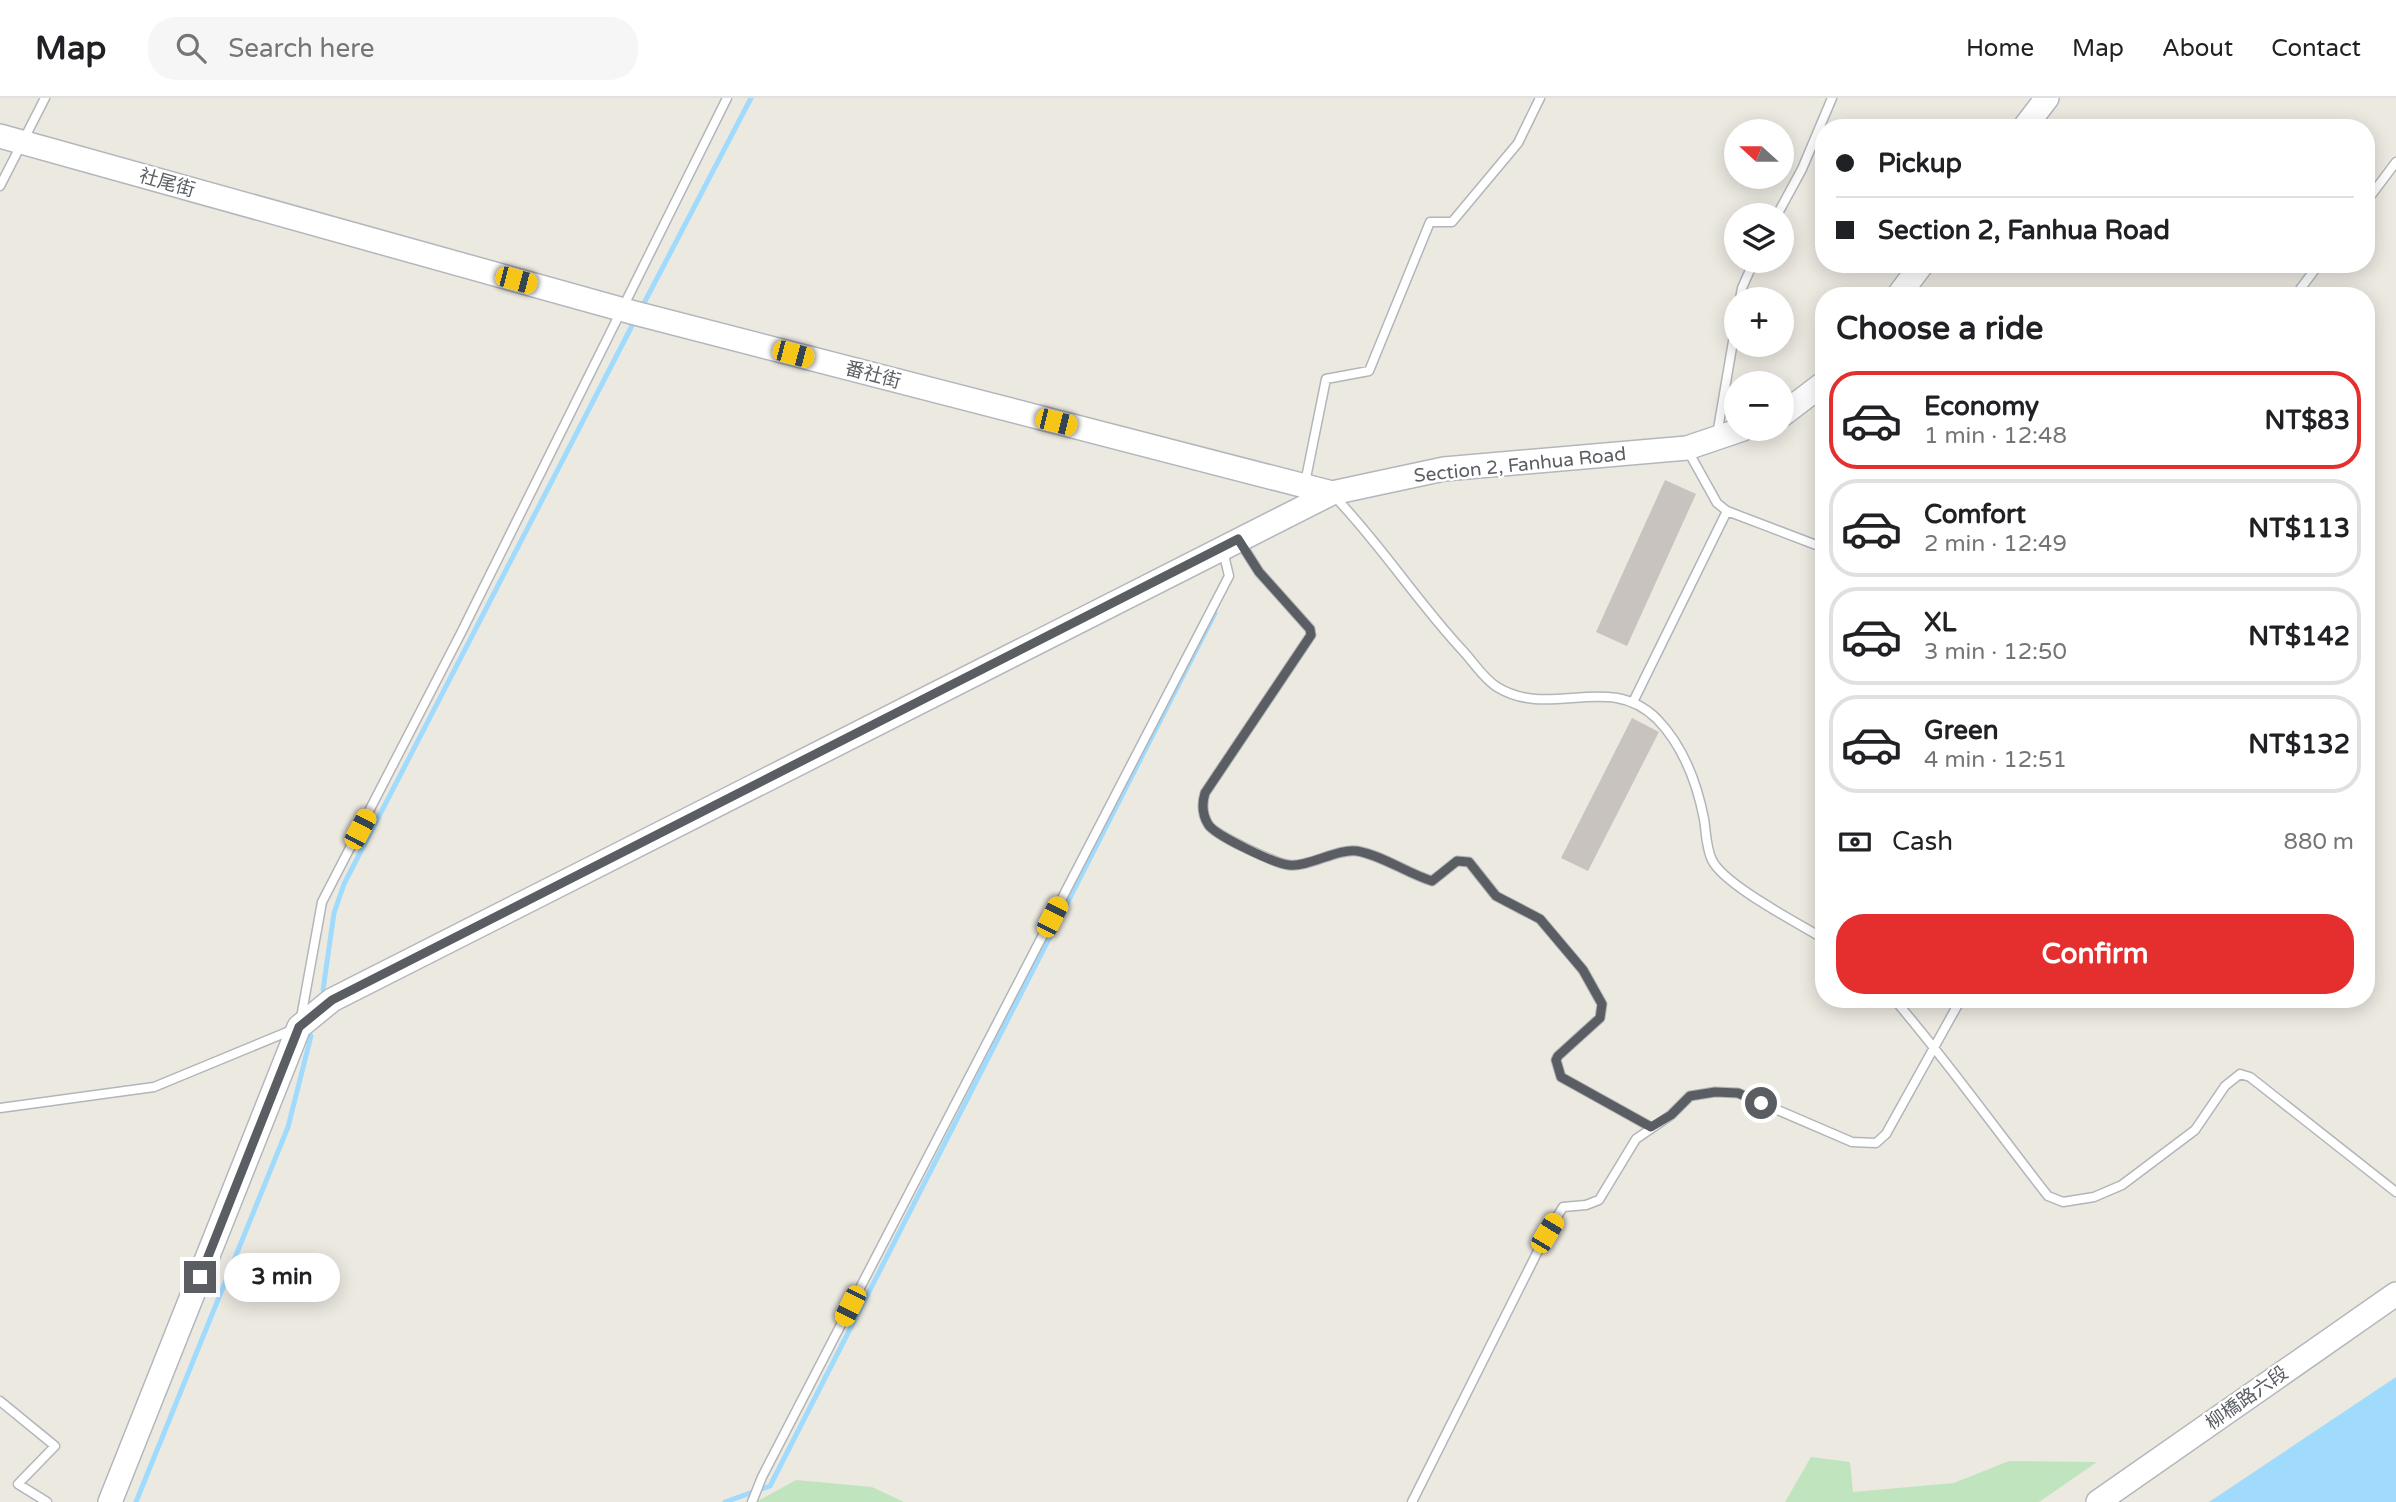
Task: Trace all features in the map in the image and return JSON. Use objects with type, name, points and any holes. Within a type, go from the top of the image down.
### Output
[{"type":"main road","points":[[2031,119],[2047,98]]},
{"type":"main road","name":"社尾街","points":[[0,136],[335,230]]},
{"type":"main road","name":"番社街","points":[[335,230],[632,313],[1332,493]]},
{"type":"main road","points":[[1794,406],[1815,390]]},
{"type":"main road","name":"Section 2, Fanhua Road","points":[[110,1502],[299,1027],[332,1000],[1230,542],[1332,493],[1444,469],[1687,448],[1724,435]]},
{"type":"main road","name":"柳橋路六段","points":[[2098,1502],[2396,1294]]},
{"type":"lane","points":[[0,186],[45,98]]},
{"type":"lane","points":[[0,1108],[155,1087],[299,1027],[322,902],[461,633],[632,313],[727,98]]},
{"type":"lane","points":[[1305,486],[1326,379],[1369,371],[1430,222],[1452,222],[1518,143],[1540,98]]},
{"type":"lane","points":[[1823,119],[1832,98]]},
{"type":"lane","points":[[1784,203],[1815,138]]},
{"type":"lane","points":[[2375,190],[2396,162]]},
{"type":"lane","points":[[1717,437],[1730,357]]},
{"type":"lane","points":[[1687,448],[1717,503],[1727,511],[1815,545]]},
{"type":"lane","points":[[1332,493],[1363,526],[1444,631],[1494,685],[1523,699],[1612,696],[1633,702],[1657,720],[1682,754],[1697,788],[1711,858],[1718,870],[1815,933]]},
{"type":"lane","points":[[1633,702],[1727,511]]},
{"type":"lane","points":[[1230,542],[1310,629],[1311,635],[1205,793],[1202,803],[1208,825],[1229,840],[1289,866],[1354,850],[1381,858],[1432,881],[1457,861],[1469,862],[1496,896],[1540,919],[1583,970],[1602,1004],[1600,1018],[1558,1056],[1556,1060],[1561,1077],[1651,1127]]},
{"type":"lane","points":[[753,1501],[1229,576],[1230,542]]},
{"type":"lane","points":[[1902,1008],[1935,1046],[1985,1116],[2048,1196],[2063,1202],[2094,1197],[2122,1185],[2195,1130],[2225,1086],[2240,1074],[2250,1077],[2396,1192]]},
{"type":"lane","points":[[1412,1502],[1547,1233],[1563,1207],[1586,1205],[1600,1199],[1636,1139],[1671,1115],[1690,1096],[1715,1092],[1738,1093],[1852,1142],[1876,1143],[1886,1134],[1956,1008]]},
{"type":"lane","points":[[0,1401],[55,1446],[18,1484],[47,1502]]},
{"type":"green space","points":[[1811,1457],[1850,1462],[1853,1492],[1954,1483],[2009,1461],[2097,1462],[2039,1502],[1785,1502]]},
{"type":"green space","points":[[796,1480],[872,1487],[904,1502],[756,1502]]},
{"type":"water","points":[[2396,1377],[2396,1502],[2209,1502]]},
{"type":"building","points":[[1665,480],[1696,494],[1627,646],[1596,632]]},
{"type":"building","points":[[1632,718],[1659,732],[1588,871],[1561,858]]},
{"type":"waterway","points":[[641,309],[751,98]]},
{"type":"waterway","points":[[323,990],[334,913],[344,884],[636,318]]},
{"type":"waterway","points":[[725,1502],[770,1486],[1215,613]]},
{"type":"waterway","points":[[136,1502],[288,1127],[311,1036]]},
{"type":"route","points":[[200,1277],[299,1027],[332,1000],[1238,539],[1259,572],[1310,629],[1311,635],[1205,793],[1202,803],[1208,825],[1229,840],[1289,866],[1354,850],[1381,858],[1432,881],[1457,861],[1469,862],[1496,896],[1540,919],[1583,970],[1602,1004],[1600,1018],[1595,1024],[1558,1056],[1557,1068],[1561,1077],[1651,1127],[1671,1115],[1690,1096],[1715,1092],[1738,1093],[1761,1103]]}]
